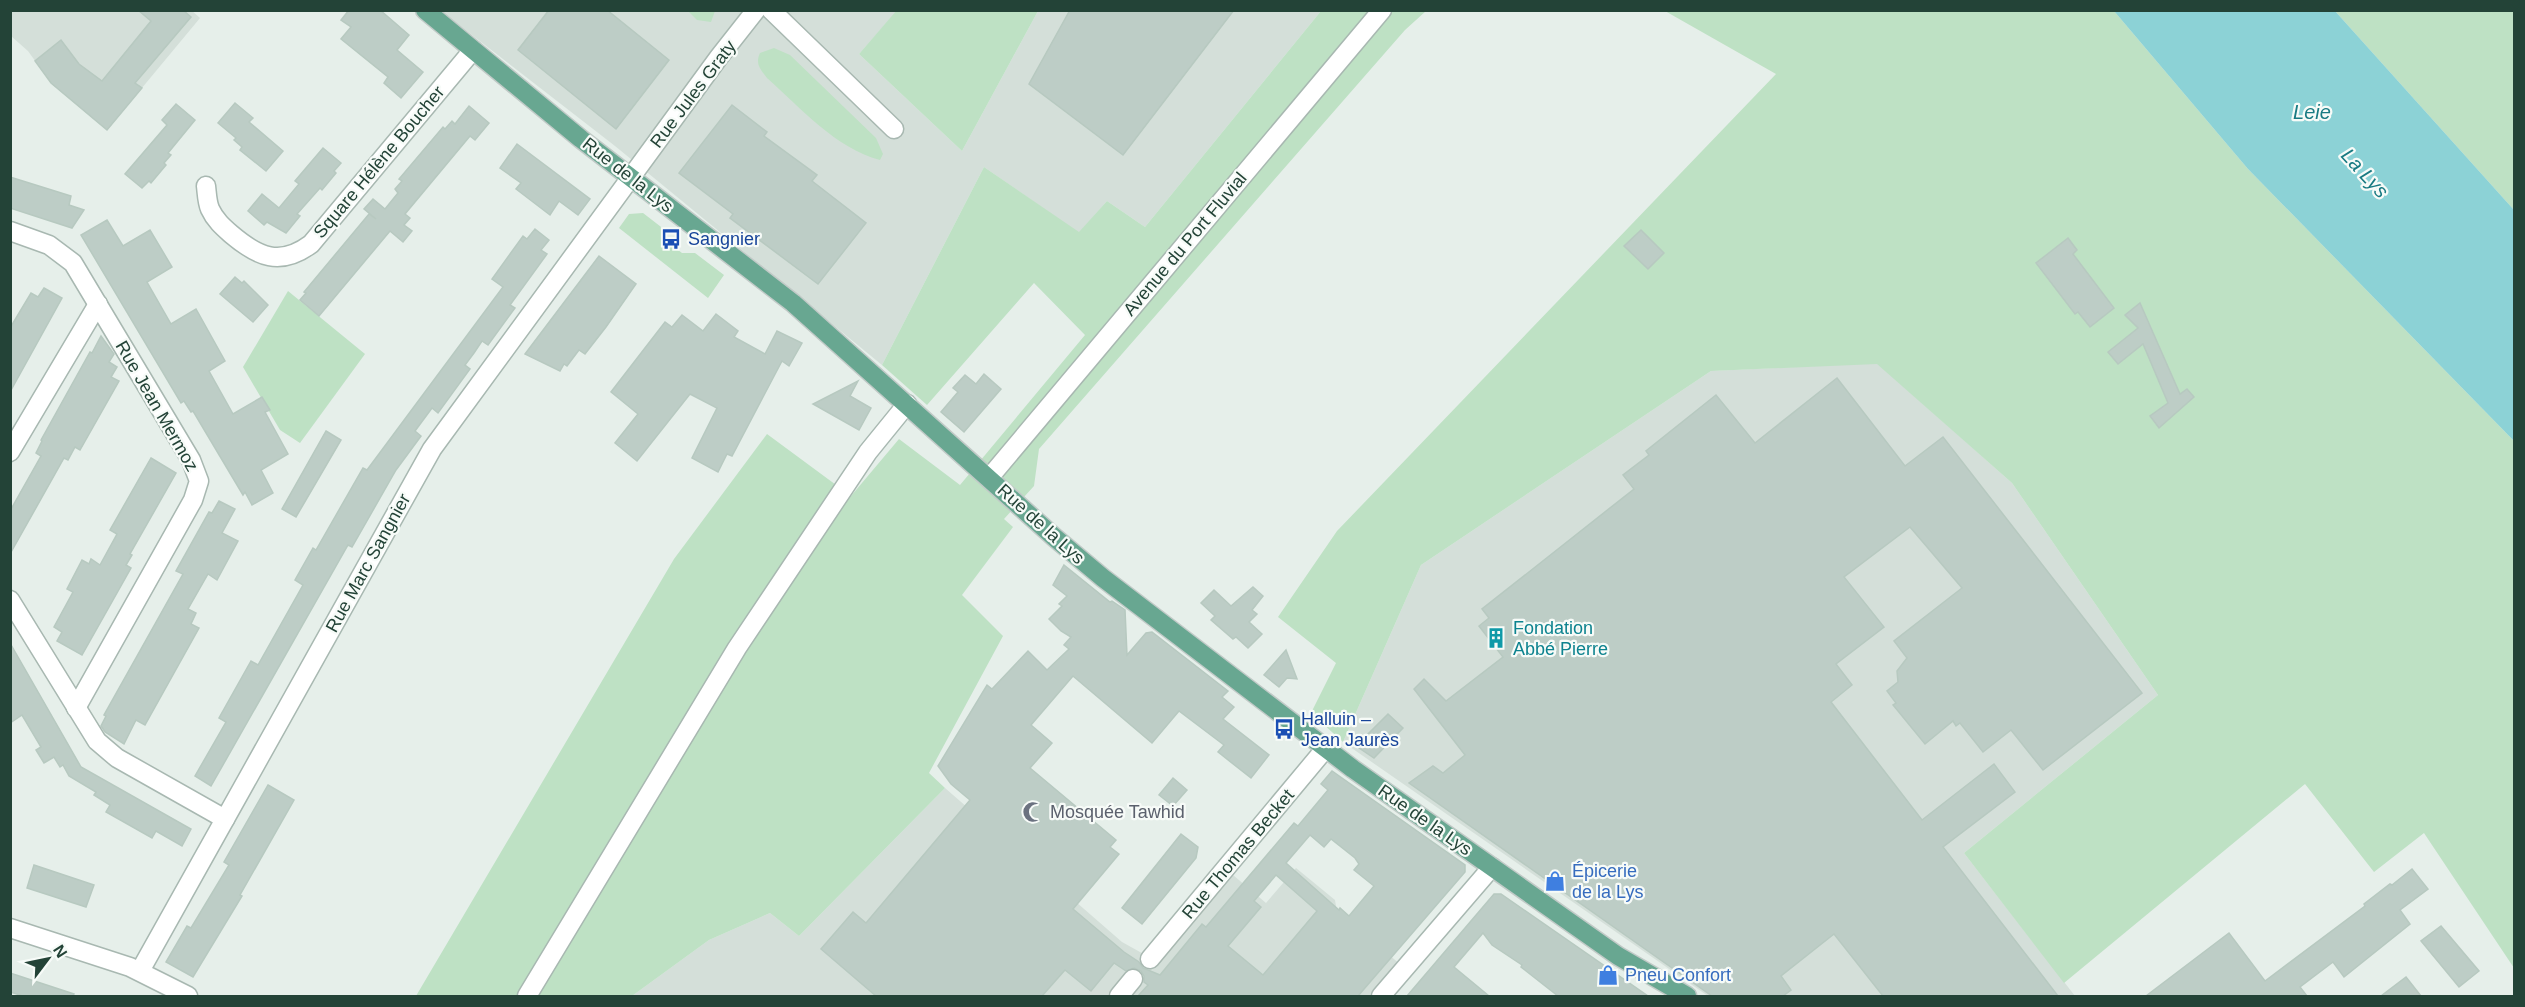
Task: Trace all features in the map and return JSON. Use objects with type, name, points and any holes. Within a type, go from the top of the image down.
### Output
[{"type":"main road","name":"Rue de la Lys","points":[[425,10],[631,178],[793,303],[1103,578],[1325,749],[1618,956],[1687,996]]},
{"type":"street","name":"Rue Jules Graty","points":[[631,178],[756,10]]},
{"type":"street","points":[[771,10],[894,129]]},
{"type":"street","name":"Avenue du Port Fluvial","points":[[989,478],[1382,10]]},
{"type":"street","name":"Square Hélène Boucher","points":[[206,186],[208,200],[218,223],[248,248],[265,256],[295,254],[311,244],[473,50]]},
{"type":"street","name":"Rue Marc Sangnier","points":[[140,971],[432,449],[631,178]]},
{"type":"street","name":"Rue Jean Mermoz","points":[[10,231],[49,244],[61,252],[82,276],[191,460],[199,481],[193,500],[76,708]]},
{"type":"street","points":[[10,452],[98,304]]},
{"type":"street","points":[[527,996],[737,648],[868,452],[907,404]]},
{"type":"street","points":[[10,600],[97,741],[117,758],[225,819]]},
{"type":"street","name":"Rue Thomas Becket","points":[[1150,959],[1325,749]]},
{"type":"street","points":[[1381,996],[1492,867]]},
{"type":"street","points":[[10,928],[140,971],[188,996]]},
{"type":"street","points":[[1119,996],[1133,979]]},
{"type":"shaded area","points":[[191,10],[200,18],[107,130],[51,83],[28,51],[11,36],[11,11]]},
{"type":"shaded area","points":[[441,11],[897,11],[859,54],[962,151],[1038,11],[1321,11],[1145,227],[1107,201],[1079,233],[984,167],[882,365],[615,146]]},
{"type":"shaded area","points":[[1877,363],[2012,483],[2158,695],[1964,853],[2075,996],[1708,996],[1343,742],[1421,565],[1711,371]]},
{"type":"shaded area","points":[[945,788],[1122,942],[1158,962],[1233,875],[1266,903],[1296,868],[1335,900],[1337,912],[1400,964],[1372,996],[632,996],[709,940],[770,913],[799,936]]},
{"type":"green space","points":[[897,10],[1038,11],[962,151],[859,54]]},
{"type":"green space","points":[[688,11],[715,11],[711,22],[697,20]]},
{"type":"green space","points":[[1321,11],[1426,11],[1405,30],[1039,449],[1034,486],[1004,519],[1013,527],[962,595],[1003,636],[929,773],[945,788],[799,936],[770,913],[709,940],[632,996],[416,996],[674,559],[767,434],[851,496],[899,439],[960,485],[1085,335],[1034,283],[927,405],[882,365],[984,167],[1079,232],[1107,201],[1145,227]]},
{"type":"green space","points":[[1665,11],[2114,11],[2248,169],[2514,441],[2514,968],[2424,833],[2374,872],[2305,784],[2064,983],[1964,853],[2158,695],[2012,483],[1877,364],[1711,371],[1421,565],[1343,742],[1311,713],[1336,663],[1278,617],[1337,531],[1776,74]]},
{"type":"green space","points":[[2335,11],[2514,11],[2514,210]]},
{"type":"green space","points":[[774,48],[790,55],[876,138],[883,154],[880,160],[833,137],[767,78],[758,60],[760,53]]},
{"type":"green space","points":[[643,213],[665,230],[665,240],[682,253],[695,253],[724,275],[708,298],[619,228],[629,214]]},
{"type":"green space","points":[[288,291],[365,354],[300,443],[280,430],[243,367]]},
{"type":"water","name":"Leie","points":[[2114,11],[2335,11],[2514,210],[2514,441],[2248,169]]},
{"type":"building","points":[[138,10],[183,10],[191,17],[135,83],[142,88],[107,130],[51,83],[35,61],[61,40],[79,64],[102,81],[151,21]]},
{"type":"building","points":[[349,10],[380,10],[409,35],[397,50],[423,72],[401,98],[384,83],[388,77],[341,39],[351,27],[341,20]]},
{"type":"building","points":[[549,10],[607,10],[669,60],[616,129],[518,50]]},
{"type":"building","points":[[1070,10],[1234,10],[1123,155],[1029,84]]},
{"type":"building","points":[[235,103],[253,118],[249,122],[283,151],[266,171],[240,150],[242,147],[234,140],[236,138],[218,123]]},
{"type":"building","points":[[176,104],[195,120],[168,153],[171,155],[164,163],[166,165],[151,183],[149,181],[142,188],[125,174],[167,125],[162,120]]},
{"type":"building","points":[[732,105],[767,132],[764,136],[817,175],[812,181],[866,223],[818,284],[730,218],[733,214],[679,173]]},
{"type":"building","points":[[469,106],[489,123],[475,140],[470,136],[405,214],[410,218],[404,225],[412,231],[403,242],[390,231],[319,316],[300,300],[306,293],[304,292],[369,214],[376,219],[364,209],[373,199],[385,209],[398,193],[395,189],[402,181],[399,179],[443,127],[445,129],[452,121],[455,124]]},
{"type":"building","points":[[517,144],[590,199],[578,215],[559,201],[550,215],[516,189],[521,183],[500,168]]},
{"type":"building","points":[[323,148],[341,163],[322,190],[320,188],[297,214],[300,216],[286,233],[267,222],[264,225],[248,211],[262,194],[279,208],[299,184],[295,181]]},
{"type":"building","points":[[10,177],[71,196],[69,205],[84,210],[72,228],[10,208]]},
{"type":"building","points":[[107,220],[123,246],[150,230],[172,267],[147,282],[171,324],[196,309],[225,361],[209,371],[233,414],[262,397],[270,410],[265,412],[288,454],[261,470],[273,493],[252,505],[245,492],[243,495],[193,411],[191,412],[184,401],[181,403],[81,235]]},
{"type":"building","points":[[535,229],[549,240],[541,250],[547,254],[510,305],[515,308],[488,345],[482,341],[465,365],[470,369],[438,413],[432,408],[415,431],[421,436],[396,470],[352,547],[348,545],[211,786],[195,776],[226,722],[219,718],[251,661],[258,665],[303,585],[295,580],[313,548],[316,550],[363,468],[367,470],[503,287],[492,279],[523,236],[527,239]]},
{"type":"building","points":[[1641,230],[1664,253],[1648,269],[1624,246]]},
{"type":"building","points":[[2068,238],[2077,250],[2073,254],[2114,308],[2090,327],[2078,312],[2075,314],[2036,263]]},
{"type":"building","points":[[599,256],[636,284],[606,327],[585,354],[579,350],[567,366],[564,364],[560,371],[525,354]]},
{"type":"building","points":[[235,277],[242,283],[244,281],[268,305],[253,322],[220,294]]},
{"type":"building","points":[[44,288],[62,298],[10,392],[10,328],[31,293],[38,297]]},
{"type":"building","points":[[2140,303],[2180,394],[2187,389],[2194,397],[2159,428],[2150,416],[2168,403],[2143,344],[2118,364],[2108,352],[2138,328],[2125,315]]},
{"type":"building","points":[[716,314],[738,331],[734,337],[765,354],[777,331],[802,343],[789,366],[782,361],[732,456],[727,454],[718,472],[692,458],[717,408],[690,394],[637,461],[615,443],[638,414],[611,392],[665,322],[672,327],[682,315],[703,331]]},
{"type":"building","points":[[101,336],[114,354],[109,362],[117,367],[111,377],[119,381],[80,450],[75,447],[68,460],[64,458],[10,554],[10,511],[41,456],[36,453],[41,440]]},
{"type":"building","points":[[984,374],[1001,389],[964,432],[941,412],[958,392],[953,388],[965,375],[976,384]]},
{"type":"building","points":[[1837,378],[1905,466],[1943,437],[2142,693],[2043,770],[2011,730],[1983,752],[1960,723],[1956,726],[1953,721],[1925,744],[1893,705],[1896,703],[1887,691],[1898,682],[1897,671],[1907,658],[1894,641],[1962,588],[1910,527],[1844,577],[1884,627],[1836,664],[1852,685],[1831,702],[1922,820],[1994,764],[2015,792],[1943,847],[2058,996],[1883,996],[1834,934],[1781,976],[1791,990],[1783,996],[1712,996],[1409,783],[1433,766],[1443,773],[1465,755],[1414,689],[1424,679],[1446,701],[1503,657],[1479,626],[1489,618],[1482,609],[1634,489],[1623,475],[1649,455],[1646,451],[1716,395],[1755,443]]},
{"type":"building","points":[[858,381],[850,396],[871,408],[859,430],[813,404]]},
{"type":"building","points":[[326,431],[341,440],[296,517],[282,509]]},
{"type":"building","points":[[151,458],[176,473],[130,554],[132,555],[126,565],[131,568],[82,655],[57,641],[62,632],[54,627],[73,592],[67,589],[82,560],[89,564],[91,559],[100,565],[117,534],[110,530]]},
{"type":"building","points":[[219,501],[235,509],[222,533],[238,541],[217,580],[208,574],[188,609],[196,613],[191,624],[199,628],[145,725],[136,720],[124,744],[105,732],[101,726],[106,716],[104,715],[183,574],[176,571],[209,512],[212,513]]},
{"type":"building","points":[[1064,565],[1110,602],[1112,601],[1125,610],[1127,655],[1146,633],[1152,632],[1228,691],[1222,697],[1234,707],[1223,719],[1269,755],[1251,778],[1218,752],[1224,745],[1179,711],[1152,743],[1073,676],[1031,725],[1052,743],[1030,768],[1116,840],[1110,847],[1119,854],[1073,909],[1139,962],[1143,968],[1160,975],[1202,924],[1206,927],[1294,823],[1298,826],[1328,790],[1321,784],[1332,771],[1465,865],[1465,872],[1358,996],[1138,996],[1148,985],[1144,982],[1141,971],[1134,968],[1126,971],[1114,963],[1091,991],[1065,970],[1042,996],[876,996],[821,949],[853,912],[866,923],[970,800],[951,784],[938,766],[987,685],[992,689],[1028,651],[1047,670],[1069,649],[1064,645],[1071,637],[1049,619],[1062,606],[1059,604],[1067,596],[1053,585]],"holes":[[[1310,835],[1324,847],[1331,839],[1355,858],[1359,864],[1354,870],[1374,886],[1349,916],[1340,908],[1339,910],[1286,863]],[[1276,875],[1317,911],[1263,975],[1228,946],[1261,907],[1254,901]]]},
{"type":"building","points":[[1253,587],[1263,596],[1252,610],[1257,614],[1249,622],[1262,634],[1248,648],[1236,637],[1233,639],[1211,620],[1215,616],[1201,603],[1214,590],[1231,606]]},
{"type":"building","points":[[10,643],[81,767],[191,829],[182,846],[156,831],[152,838],[106,812],[110,805],[94,795],[96,792],[69,776],[63,765],[60,767],[54,757],[44,763],[36,750],[41,747],[22,715],[10,723]]},
{"type":"building","points":[[1286,650],[1297,679],[1287,678],[1279,687],[1264,675]]},
{"type":"building","points":[[1388,714],[1403,728],[1374,758],[1356,746]]},
{"type":"building","points":[[1173,778],[1187,790],[1173,806],[1159,795]]},
{"type":"building","points":[[268,785],[294,800],[240,895],[242,896],[193,977],[166,962],[187,926],[191,928],[229,865],[224,862]]},
{"type":"building","points":[[1181,834],[1198,847],[1196,858],[1142,924],[1122,908]]},
{"type":"building","points":[[34,865],[94,885],[86,907],[27,888]]},
{"type":"building","points":[[2412,869],[2428,889],[2400,910],[2410,924],[2344,977],[2333,962],[2300,987],[2307,996],[2146,996],[2229,933],[2265,981]]},
{"type":"building","points":[[1494,894],[1501,894],[1648,996],[1558,996],[1521,967],[1522,965],[1492,945],[1483,933],[1454,967],[1489,996],[1407,996]]},
{"type":"building","points":[[2441,926],[2479,971],[2459,987],[2421,941]]},
{"type":"building","points":[[10,973],[74,994],[73,996],[23,996],[10,992]]},
{"type":"building","points":[[2406,977],[2421,996],[2381,996]]},
{"type":"place","name":"Sangnier","points":[[671,239]]},
{"type":"place","name":"Fondation Abbé Pierre","points":[[1496,638]]},
{"type":"place","name":"Halluin – Jean Jaurès","points":[[1284,729]]},
{"type":"place","name":"Mosquée Tawhid","points":[[1033,812]]},
{"type":"place","name":"Épicerie de la Lys","points":[[1555,881]]},
{"type":"place","name":"Pneu Confort","points":[[1608,975]]},
{"type":"water label","name":"La Lys","points":[[2365,173]]}]
